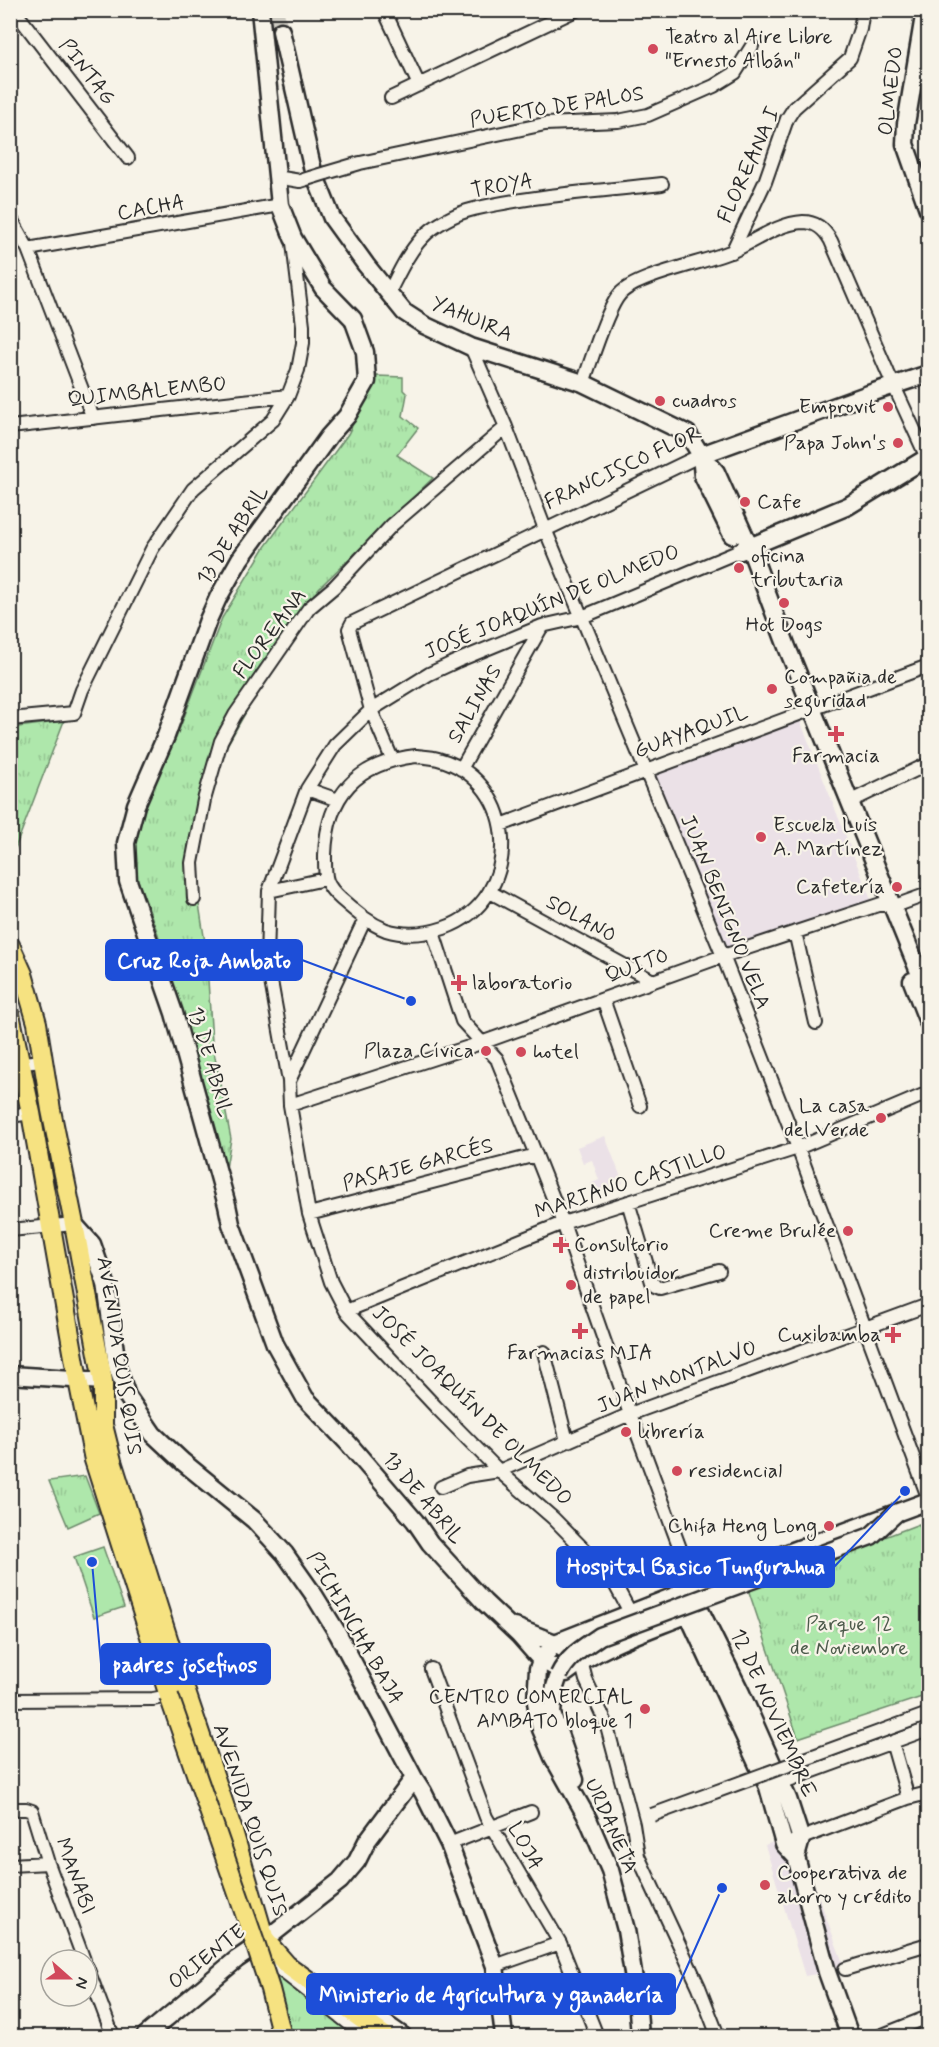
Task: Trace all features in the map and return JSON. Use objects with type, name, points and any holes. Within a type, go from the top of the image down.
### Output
[{"type":"main road","name":"AVENIDA QUIS QUIS","points":[[11,947],[23,974],[37,1023],[51,1110],[103,1381],[104,1425],[121,1493],[227,1811],[259,1945]]},
{"type":"main road","name":"AVENIDA QUIS QUIS","points":[[10,1014],[16,1064],[31,1113],[94,1460],[168,1696],[270,1989],[282,2037]]},
{"type":"main road","points":[[259,1945],[385,2037]]},
{"type":"street","name":"PINTAG","points":[[14,10],[128,158]]},
{"type":"street","points":[[250,10],[264,37]]},
{"type":"street","points":[[10,719],[74,713],[82,690],[153,549],[193,489],[273,420],[288,396],[298,370],[303,343],[303,325],[293,237],[280,205],[276,177],[260,10]]},
{"type":"street","points":[[384,10],[419,85]]},
{"type":"street","points":[[391,98],[553,15],[576,10]]},
{"type":"street","name":"FLOREANA I","points":[[583,382],[613,306],[624,290],[643,280],[732,252],[765,182],[787,119],[794,108],[850,58],[860,29],[863,10]]},
{"type":"street","name":"OLMEDO","points":[[925,10],[906,124],[905,144],[928,209]]},
{"type":"street","name":"YAHUIRA","points":[[281,31],[313,171],[332,218],[404,312],[424,325],[471,347],[583,382],[688,434],[701,455]]},
{"type":"street","name":"PUERTO DE PALOS","points":[[276,177],[300,181],[360,163],[545,124],[612,122],[648,116],[714,86],[735,73],[752,46]]},
{"type":"street","name":"TROYA","points":[[388,294],[403,265],[422,238],[446,220],[472,209],[554,196],[662,184]]},
{"type":"street","name":"CACHA","points":[[28,249],[280,205]]},
{"type":"street","points":[[10,217],[28,249],[93,418]]},
{"type":"street","points":[[732,252],[792,223],[810,223],[823,230],[831,241],[918,441],[928,458]]},
{"type":"street","name":"13 DE ABRIL","points":[[293,237],[323,288],[353,319],[366,352],[367,381],[347,416],[322,445],[240,558],[208,620],[166,736],[136,804],[126,843],[128,881],[174,1013],[231,1224],[275,1344],[304,1398],[348,1443],[415,1521],[430,1543],[541,1660],[563,1674],[586,1680]]},
{"type":"street","name":"JUAN BENIGNO VELA","points":[[471,347],[723,956],[866,1327],[928,1499]]},
{"type":"street","name":"FRANCISCO FLOR","points":[[371,710],[349,629],[352,623],[701,455],[928,374]]},
{"type":"street","name":"QUIMBALEMBO","points":[[10,427],[288,396]]},
{"type":"street","name":"FLOREANA","points":[[194,899],[192,863],[204,800],[221,741],[235,715],[309,608],[334,587],[392,525],[506,427]]},
{"type":"street","points":[[701,455],[703,476],[745,550],[887,906],[928,994]]},
{"type":"street","name":"JOSÉ JOAQUÍN DE OLMEDO","points":[[631,1614],[611,1577],[553,1518],[499,1471],[436,1407],[346,1311],[331,1282],[309,1214],[290,1105],[289,1081],[267,959],[269,891],[308,789],[335,745],[371,710],[429,674],[542,627],[582,617],[848,506],[928,458]]},
{"type":"street","name":"SALINAS","points":[[461,769],[542,627]]},
{"type":"street","name":"GUAYAQUIL","points":[[501,825],[928,666]]},
{"type":"street","points":[[371,710],[392,759]]},
{"type":"street","points":[[807,710],[849,802],[928,1022]]},
{"type":"street","points":[[416,756],[439,759],[461,769],[479,783],[493,802],[501,825],[503,848],[499,871],[490,892],[474,910],[455,924],[433,932],[410,934],[387,930],[365,920],[333,892],[325,879],[329,821],[338,800],[352,781],[371,767],[392,759],[416,756]]},
{"type":"street","points":[[849,802],[928,764]]},
{"type":"street","points":[[308,789],[338,800]]},
{"type":"street","points":[[269,891],[325,879]]},
{"type":"street","name":"SOLANO","points":[[490,892],[653,981]]},
{"type":"street","name":"QUITO","points":[[290,1105],[481,1042],[795,932],[928,894]]},
{"type":"street","points":[[289,1081],[365,920]]},
{"type":"street","points":[[433,932],[462,1021],[497,1059],[563,1222],[630,1414],[686,1562],[711,1574],[728,1575]]},
{"type":"street","points":[[795,932],[816,1023]]},
{"type":"street","points":[[603,999],[639,1106]]},
{"type":"street","points":[[16,1064],[44,1061]]},
{"type":"street","name":"MARIANO CASTILLO","points":[[346,1311],[563,1222],[798,1148],[928,1094]]},
{"type":"street","points":[[10,1116],[31,1113]]},
{"type":"street","name":"PASAJE GARCÉS","points":[[309,1214],[536,1155]]},
{"type":"street","points":[[627,1202],[655,1286],[660,1288],[718,1272]]},
{"type":"street","points":[[10,1230],[74,1224]]},
{"type":"street","name":"PICHINCHA BAJA","points":[[74,1224],[92,1244],[106,1284],[117,1366],[127,1396],[153,1434],[183,1462],[254,1520],[285,1554],[314,1595],[338,1635],[423,1792],[450,1844],[495,1966],[504,2037]]},
{"type":"street","name":"JUAN MONTALVO","points":[[441,1487],[467,1476],[499,1471],[630,1414],[928,1305]]},
{"type":"street","points":[[544,1352],[567,1441]]},
{"type":"street","points":[[10,1375],[103,1381]]},
{"type":"street","points":[[541,1660],[555,1643],[928,1499]]},
{"type":"street","points":[[588,1819],[552,1714],[554,1690],[563,1674],[564,1663],[571,1656],[600,1636],[871,1536],[896,1513]]},
{"type":"street","points":[[685,1592],[680,1571],[686,1562]]},
{"type":"street","name":"12 DE NOVIEMBRE","points":[[685,1592],[688,1614],[774,1785],[788,1799],[801,1839]]},
{"type":"street","name":"12 DE NOVIEMBRE","points":[[685,1592],[741,1693],[774,1785],[784,1844],[796,1857],[827,1972],[850,2037]]},
{"type":"street","points":[[563,1674],[581,1661],[606,1648],[688,1614]]},
{"type":"street","name":"13 DE ABRIL","points":[[506,1623],[555,1643],[581,1661]]},
{"type":"street","name":"URDANETA","points":[[541,1660],[536,1702],[541,1729],[553,1757],[588,1819],[610,1870],[626,1930],[637,1998],[640,2037]]},
{"type":"street","points":[[581,1661],[586,1680],[606,1723],[633,1824],[638,1856],[699,1987],[718,2037]]},
{"type":"street","name":"LOJA","points":[[431,1670],[486,1817],[560,1943],[597,2037]]},
{"type":"street","points":[[10,1700],[153,1699],[168,1696]]},
{"type":"street","points":[[633,1824],[928,1714]]},
{"type":"street","points":[[774,1785],[928,1729]]},
{"type":"street","points":[[892,1742],[908,1798]]},
{"type":"street","name":"ORIENTE","points":[[145,2037],[237,1959],[259,1945],[340,1881],[357,1861],[367,1841],[414,1778]]},
{"type":"street","points":[[784,1844],[908,1798],[928,1793]]},
{"type":"street","name":"MANABI","points":[[10,1809],[32,1811],[48,1863],[80,1948]]},
{"type":"street","points":[[450,1844],[531,1812]]},
{"type":"street","points":[[796,1857],[801,1839]]},
{"type":"street","points":[[10,1865],[48,1863]]},
{"type":"street","points":[[495,1966],[560,1943]]},
{"type":"street","points":[[845,1969],[928,1944]]},
{"type":"street","points":[[259,1945],[365,2037]]},
{"type":"street","points":[[259,1945],[403,2037]]},
{"type":"street","points":[[99,1998],[114,2037]]},
{"type":"street","points":[[880,2037],[928,2017]]},
{"type":"shaded area","name":"Escuela Luis A. Martínez","points":[[798,715],[871,900],[727,947],[648,774]]},
{"type":"shaded area","points":[[605,1136],[623,1183],[594,1195],[590,1184],[599,1180],[592,1160],[583,1163],[577,1147]]},
{"type":"shaded area","points":[[796,1834],[845,1969],[805,1976],[765,1845]]},
{"type":"green space","points":[[377,376],[403,377],[403,390],[407,394],[403,416],[418,428],[397,455],[433,478],[319,588],[281,640],[250,705],[225,749],[202,833],[195,878],[206,949],[212,1042],[231,1139],[226,1168],[209,1134],[158,934],[136,875],[135,840],[149,795],[176,738],[222,618],[265,547],[348,434]]},
{"type":"green space","points":[[64,721],[11,859],[11,728]]},
{"type":"green space","points":[[85,1476],[99,1513],[68,1527],[49,1481]]},
{"type":"green space","name":"Parque 12 de Noviembre","points":[[919,1524],[928,1550],[928,1695],[798,1738],[748,1589]]},
{"type":"green space","points":[[103,1547],[124,1607],[94,1617],[74,1557]]},
{"type":"green space","points":[[275,1962],[367,2036],[288,2036],[282,2020]]},
{"type":"tunnel","points":[[275,10],[281,31]]},
{"type":"place","name":"Teatro al Aire Libre \"Ernesto Albán\"","points":[[653,49]]},
{"type":"place","name":"cuadros","points":[[660,401]]},
{"type":"place","name":"Emprovit","points":[[888,407]]},
{"type":"place","name":"Papa John's","points":[[898,443]]},
{"type":"place","name":"Cafe","points":[[745,502]]},
{"type":"place","name":"oficina tributaria","points":[[739,568]]},
{"type":"place","name":"Hot Dogs","points":[[784,603]]},
{"type":"place","name":"Compañia de seguridad","points":[[772,689]]},
{"type":"place","name":"Farmacia","points":[[836,734]]},
{"type":"place","name":"Escuela Luis A. Martínez","points":[[761,837]]},
{"type":"place","name":"Cafetería","points":[[897,887]]},
{"type":"place","name":"laboratorio","points":[[459,983]]},
{"type":"place","name":"Cruz Roja Ambato","points":[[411,1001]]},
{"type":"place","name":"Plaza Cívica","points":[[486,1051]]},
{"type":"place","name":"hotel","points":[[521,1052]]},
{"type":"place","name":"La casa del Verde","points":[[881,1118]]},
{"type":"place","name":"Creme Brulée","points":[[848,1231]]},
{"type":"place","name":"Consultorio","points":[[561,1245]]},
{"type":"place","name":"distribuidor de papel","points":[[571,1285]]},
{"type":"place","name":"Farmacias MIA","points":[[580,1331]]},
{"type":"place","name":"Cuxibamba","points":[[893,1335]]},
{"type":"place","name":"librería","points":[[626,1432]]},
{"type":"place","name":"residencial","points":[[677,1471]]},
{"type":"place","name":"Hospital Basico Tungurahua","points":[[905,1491]]},
{"type":"place","name":"Chifa Heng Long","points":[[829,1526]]},
{"type":"place","name":"padres josefinos","points":[[92,1562]]},
{"type":"place","name":"CENTRO COMERCIAL AMBATO bloque 1","points":[[645,1709]]},
{"type":"place","name":"Cooperativa de ahorro y crédito","points":[[765,1885]]},
{"type":"place","name":"Ministerio de Agricultura y ganadería","points":[[722,1888]]}]
